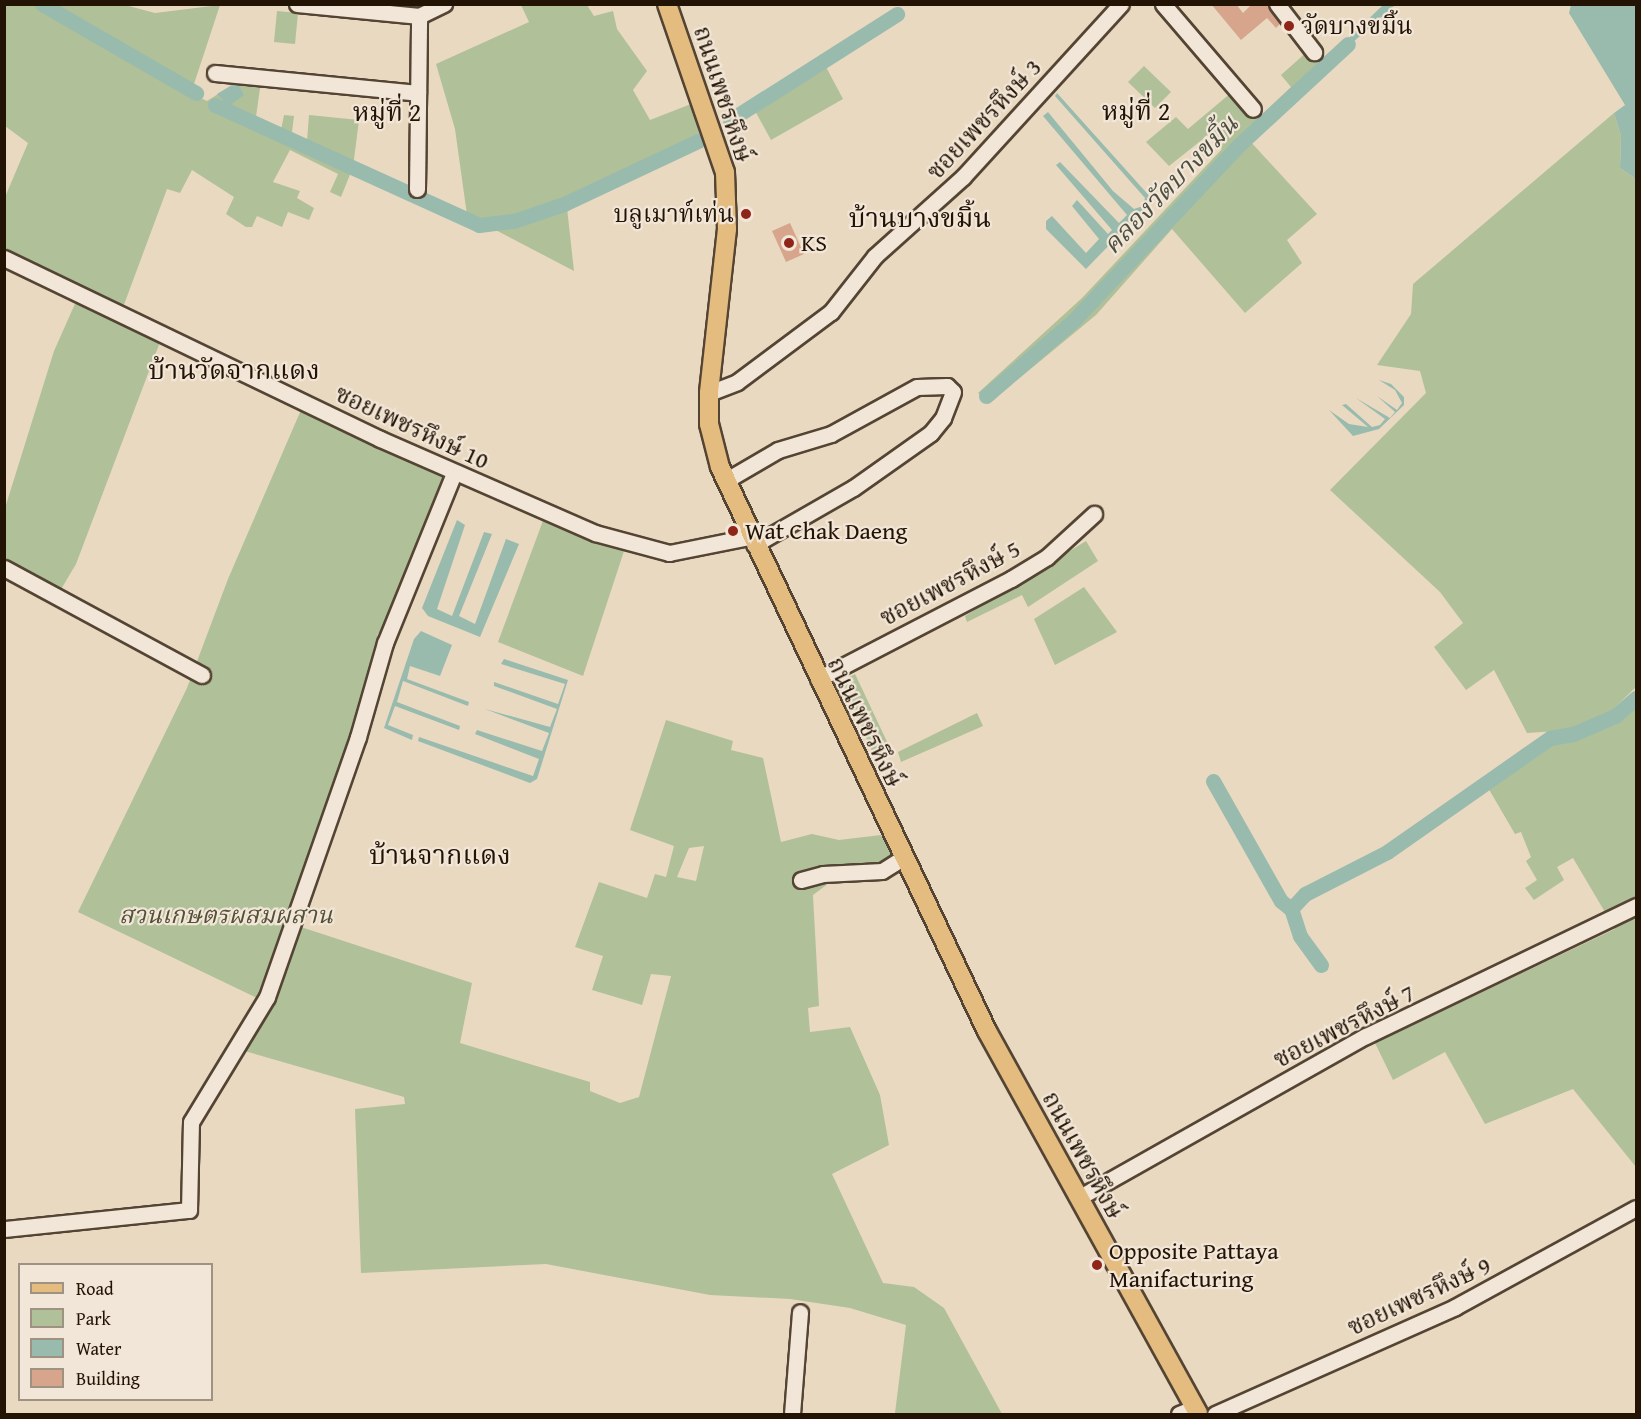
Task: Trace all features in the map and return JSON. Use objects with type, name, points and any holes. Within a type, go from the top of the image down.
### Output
[{"type":"main road","name":"ถนนเพชรหึงษ์","points":[[667,4],[726,172],[727,229],[709,393],[709,424],[725,481],[987,1031],[1190,1412]]},
{"type":"street","points":[[297,4],[419,16],[444,4]]},
{"type":"street","name":"ซอยเพชรหึงษ์ 3","points":[[709,393],[736,382],[831,312],[875,256],[963,177],[1121,4]]},
{"type":"street","points":[[1163,4],[1253,109]]},
{"type":"street","points":[[1277,4],[1314,52]]},
{"type":"street","points":[[417,189],[419,16]]},
{"type":"street","points":[[215,73],[418,93]]},
{"type":"street","name":"ซอยเพชรหึงษ์ 10","points":[[4,258],[454,473],[637,547],[688,552],[752,541],[853,488],[931,433],[951,403],[953,392],[947,386],[917,387],[831,434],[771,453],[725,481]]},
{"type":"street","points":[[4,1229],[189,1210],[191,1122],[267,997],[348,767],[385,643],[454,473]]},
{"type":"street","name":"ซอยเพชรหึงษ์ 5","points":[[818,679],[1011,579],[1047,557],[1094,514]]},
{"type":"street","points":[[4,568],[202,675]]},
{"type":"street","points":[[801,880],[823,874],[882,871],[904,857]]},
{"type":"street","name":"ซอยเพชรหึงษ์ 7","points":[[1078,1198],[1366,1036],[1636,906]]},
{"type":"street","name":"ซอยเพชรหึงษ์ 9","points":[[1215,1414],[1455,1308],[1636,1209]]},
{"type":"street","points":[[792,1414],[800,1312]]},
{"type":"green space","points":[[5,5],[125,5],[155,13],[220,5],[191,93],[207,101],[237,82],[261,81],[255,124],[280,135],[284,115],[294,116],[291,140],[307,141],[309,115],[359,120],[353,167],[341,197],[330,192],[338,174],[290,150],[273,182],[300,191],[297,198],[314,208],[309,220],[288,212],[282,227],[257,216],[252,227],[246,227],[226,214],[234,197],[192,170],[180,193],[167,189],[122,310],[42,272],[5,250],[5,197],[28,143],[5,126]]},
{"type":"green space","points":[[521,5],[587,5],[594,16],[613,11],[617,29],[647,71],[633,90],[650,120],[691,104],[703,147],[567,208],[574,271],[467,215],[455,129],[436,64],[529,22]]},
{"type":"green space","points":[[277,11],[298,13],[295,44],[274,42]]},
{"type":"green space","points":[[1309,50],[1319,62],[1329,52],[1334,59],[1249,140],[1317,214],[1287,240],[1302,263],[1245,313],[1172,229],[1096,315],[988,404],[978,393],[1082,298],[1222,149],[1208,135],[1169,166],[1146,142],[1176,117],[1188,129],[1232,92],[1257,119],[1291,87],[1281,75]]},
{"type":"green space","points":[[1144,66],[1171,92],[1155,108],[1128,82]]},
{"type":"green space","points":[[826,67],[843,99],[771,140],[754,109]]},
{"type":"green space","points":[[1614,113],[1621,136],[1620,168],[1636,179],[1636,687],[1610,712],[1572,730],[1527,733],[1494,670],[1466,690],[1434,647],[1463,623],[1440,592],[1330,490],[1426,393],[1420,371],[1377,365],[1411,314],[1413,284]]},
{"type":"green space","points":[[78,297],[160,342],[76,564],[60,591],[5,558],[5,508],[54,351]]},
{"type":"green space","name":"สวนเกษตรผสมผสาน","points":[[301,410],[445,476],[383,636],[378,633],[360,709],[278,955],[257,998],[78,912],[187,688],[228,579]]},
{"type":"green space","points":[[544,518],[624,551],[583,676],[498,642]]},
{"type":"green space","points":[[1086,541],[1098,561],[1028,607],[1022,595],[967,622],[965,616]]},
{"type":"green space","points":[[1084,587],[1117,632],[1055,665],[1034,619]]},
{"type":"green space","points":[[855,674],[889,746],[872,751],[841,682]]},
{"type":"green space","points":[[1636,702],[1636,1167],[1573,1089],[1485,1124],[1445,1052],[1393,1080],[1375,1043],[1615,929],[1573,858],[1557,867],[1564,880],[1534,900],[1525,888],[1537,880],[1526,861],[1531,857],[1521,832],[1515,834],[1487,786],[1548,744],[1601,728]]},
{"type":"green space","points":[[977,713],[983,726],[901,762],[898,752]]},
{"type":"green space","points":[[666,720],[733,741],[731,750],[763,758],[781,842],[812,834],[839,840],[881,835],[901,872],[829,883],[813,895],[819,1006],[808,1008],[810,1032],[850,1027],[880,1095],[889,1145],[832,1174],[883,1283],[914,1287],[944,1308],[1002,1414],[895,1413],[906,1325],[850,1308],[790,1299],[710,1295],[546,1264],[361,1273],[355,1109],[405,1104],[404,1097],[241,1050],[268,1012],[301,927],[472,983],[460,1043],[590,1082],[590,1091],[620,1103],[639,1097],[671,976],[651,974],[642,1005],[592,990],[603,956],[575,947],[599,882],[647,898],[655,874],[666,877],[674,846],[630,830]],"holes":[[[704,846],[696,881],[677,877],[689,848]]]},
{"type":"water","points":[[1383,5],[1395,5],[1334,59],[1331,55]]},
{"type":"water","points":[[1571,5],[1636,5],[1636,179],[1620,168],[1621,136],[1614,113],[1625,105],[1569,13]]},
{"type":"water","points":[[237,82],[244,95],[229,106],[217,94]]},
{"type":"water","points":[[1057,93],[1153,200],[1086,269],[1046,229],[1046,221],[1052,216],[1086,253],[1099,239],[1072,206],[1077,200],[1108,234],[1112,230],[1056,165],[1060,162],[1119,223],[1127,215],[1043,116],[1048,112],[1113,191],[1134,209],[1143,206],[1145,198],[1055,96]]},
{"type":"water","points":[[1379,380],[1391,384],[1404,397],[1404,405],[1379,429],[1353,436],[1329,410],[1349,424],[1368,427],[1342,405],[1346,404],[1372,427],[1380,425],[1385,419],[1356,398],[1390,418],[1395,412],[1377,396],[1397,410],[1402,403],[1395,390]]},
{"type":"water","points":[[457,520],[465,525],[437,609],[452,616],[484,532],[492,534],[459,616],[475,624],[506,539],[519,544],[480,637],[428,616],[422,608]]},
{"type":"water","points":[[421,631],[452,645],[440,676],[410,666],[407,679],[469,702],[468,706],[403,681],[397,702],[460,726],[459,730],[395,706],[388,725],[413,735],[412,740],[384,728],[414,639]]},
{"type":"water","points":[[504,659],[568,680],[537,779],[530,783],[418,741],[419,737],[533,776],[539,759],[475,734],[477,730],[542,751],[549,733],[485,709],[550,727],[557,709],[494,686],[494,682],[558,704],[565,684],[501,664]]},
{"type":"building","points":[[1211,4],[1236,4],[1243,13],[1252,4],[1267,4],[1280,24],[1276,28],[1267,18],[1241,40]]},
{"type":"building","name":"KS","points":[[790,223],[804,254],[786,262],[772,231]]},
{"type":"waterway","points":[[42,4],[196,93]]},
{"type":"waterway","points":[[730,120],[897,14]]},
{"type":"waterway","name":"คลองวัดบางขมิ้น","points":[[986,396],[1074,320],[1240,144],[1348,44]]},
{"type":"waterway","points":[[215,105],[479,225],[514,221],[564,204],[698,141]]},
{"type":"waterway","points":[[1321,965],[1300,936],[1291,909],[1305,894],[1387,852],[1550,738],[1573,734],[1615,716],[1636,698]]},
{"type":"waterway","points":[[1213,781],[1281,901],[1291,909]]},
{"type":"place","name":"วัดบางขมิ้น","points":[[1289,26]]},
{"type":"place","name":"บลูเมาท์เท่น","points":[[746,214]]},
{"type":"place","name":"KS","points":[[789,243]]},
{"type":"place","name":"Wat Chak Daeng","points":[[733,531]]},
{"type":"place","name":"Opposite Pattaya Manifacturing","points":[[1097,1265]]},
{"type":"district","name":"หมู่ที่ 2","points":[[1136,111]]},
{"type":"district","name":"หมู่ที่ 2","points":[[387,112]]},
{"type":"district","name":"บ้านบางขมิ้น","points":[[920,218]]},
{"type":"district","name":"บ้านวัดจากแดง","points":[[234,370]]},
{"type":"district","name":"บ้านจากแดง","points":[[440,855]]}]
